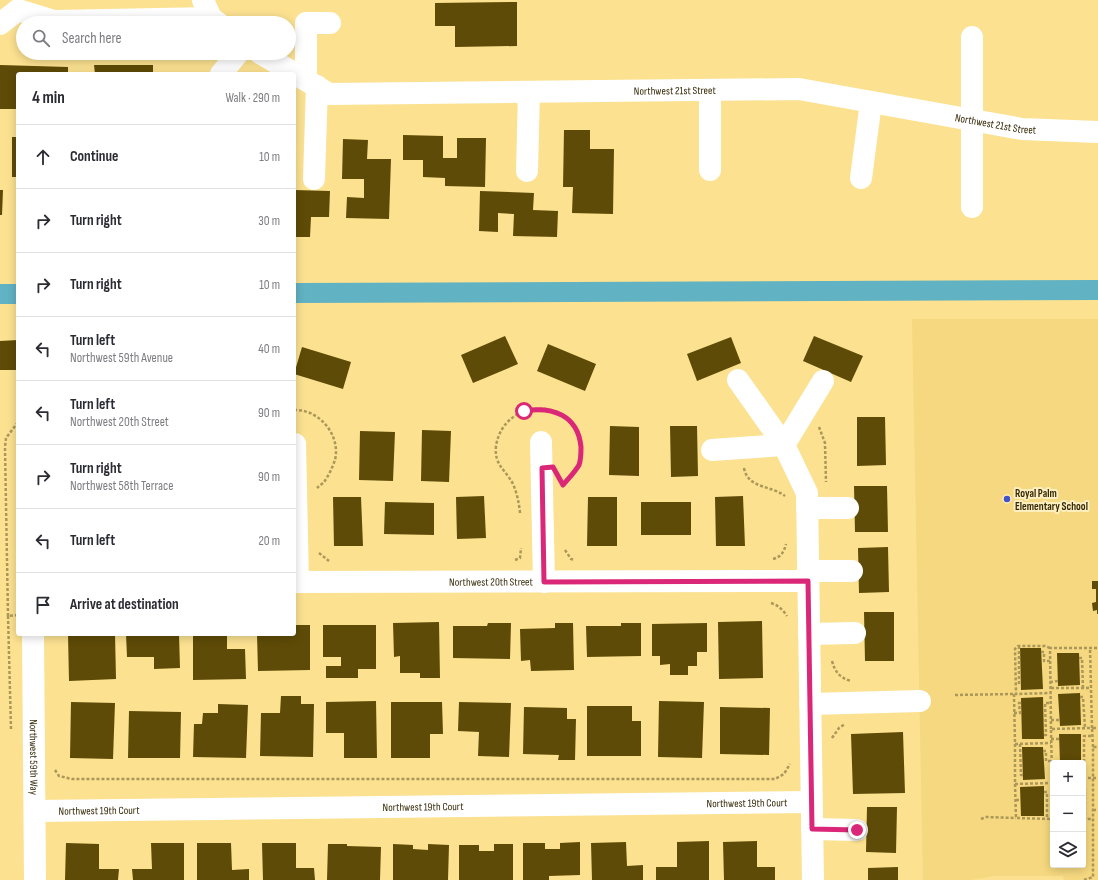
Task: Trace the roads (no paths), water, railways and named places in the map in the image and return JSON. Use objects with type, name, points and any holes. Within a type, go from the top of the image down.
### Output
[{"type":"street","points":[[0,24],[13,5],[41,16]]},
{"type":"street","points":[[166,16],[211,14]]},
{"type":"street","points":[[314,179],[311,83],[306,23],[330,23]]},
{"type":"street","points":[[972,37],[972,207]]},
{"type":"street","points":[[223,72],[232,60]]},
{"type":"street","name":"Northwest 21st Street","points":[[272,60],[292,72]]},
{"type":"street","name":"Northwest 21st Street","points":[[296,74],[329,94],[799,89],[1022,129],[1098,132]]},
{"type":"street","points":[[710,90],[710,170]]},
{"type":"street","points":[[528,170],[529,92]]},
{"type":"street","points":[[861,178],[872,102]]},
{"type":"street","points":[[738,380],[784,445],[807,492],[817,508],[808,576],[813,880]]},
{"type":"street","points":[[784,445],[823,380]]},
{"type":"street","points":[[541,442],[544,582]]},
{"type":"street","points":[[712,450],[784,445]]},
{"type":"street","points":[[817,508],[848,508]]},
{"type":"street","name":"Northwest 20th Street","points":[[296,582],[544,582],[808,576],[852,571]]},
{"type":"street","points":[[809,634],[855,634]]},
{"type":"street","name":"Northwest 59th Way","points":[[33,636],[35,880]]},
{"type":"street","points":[[810,704],[920,701]]},
{"type":"street","name":"Northwest 19th Court","points":[[35,811],[812,802]]},
{"type":"street","points":[[812,829],[857,830]]},
{"type":"waterway","points":[[296,293],[1098,290]]},
{"type":"waterway","points":[[0,294],[16,294]]},
{"type":"place","name":"Royal Palm Elementary School","points":[[1007,499]]}]
